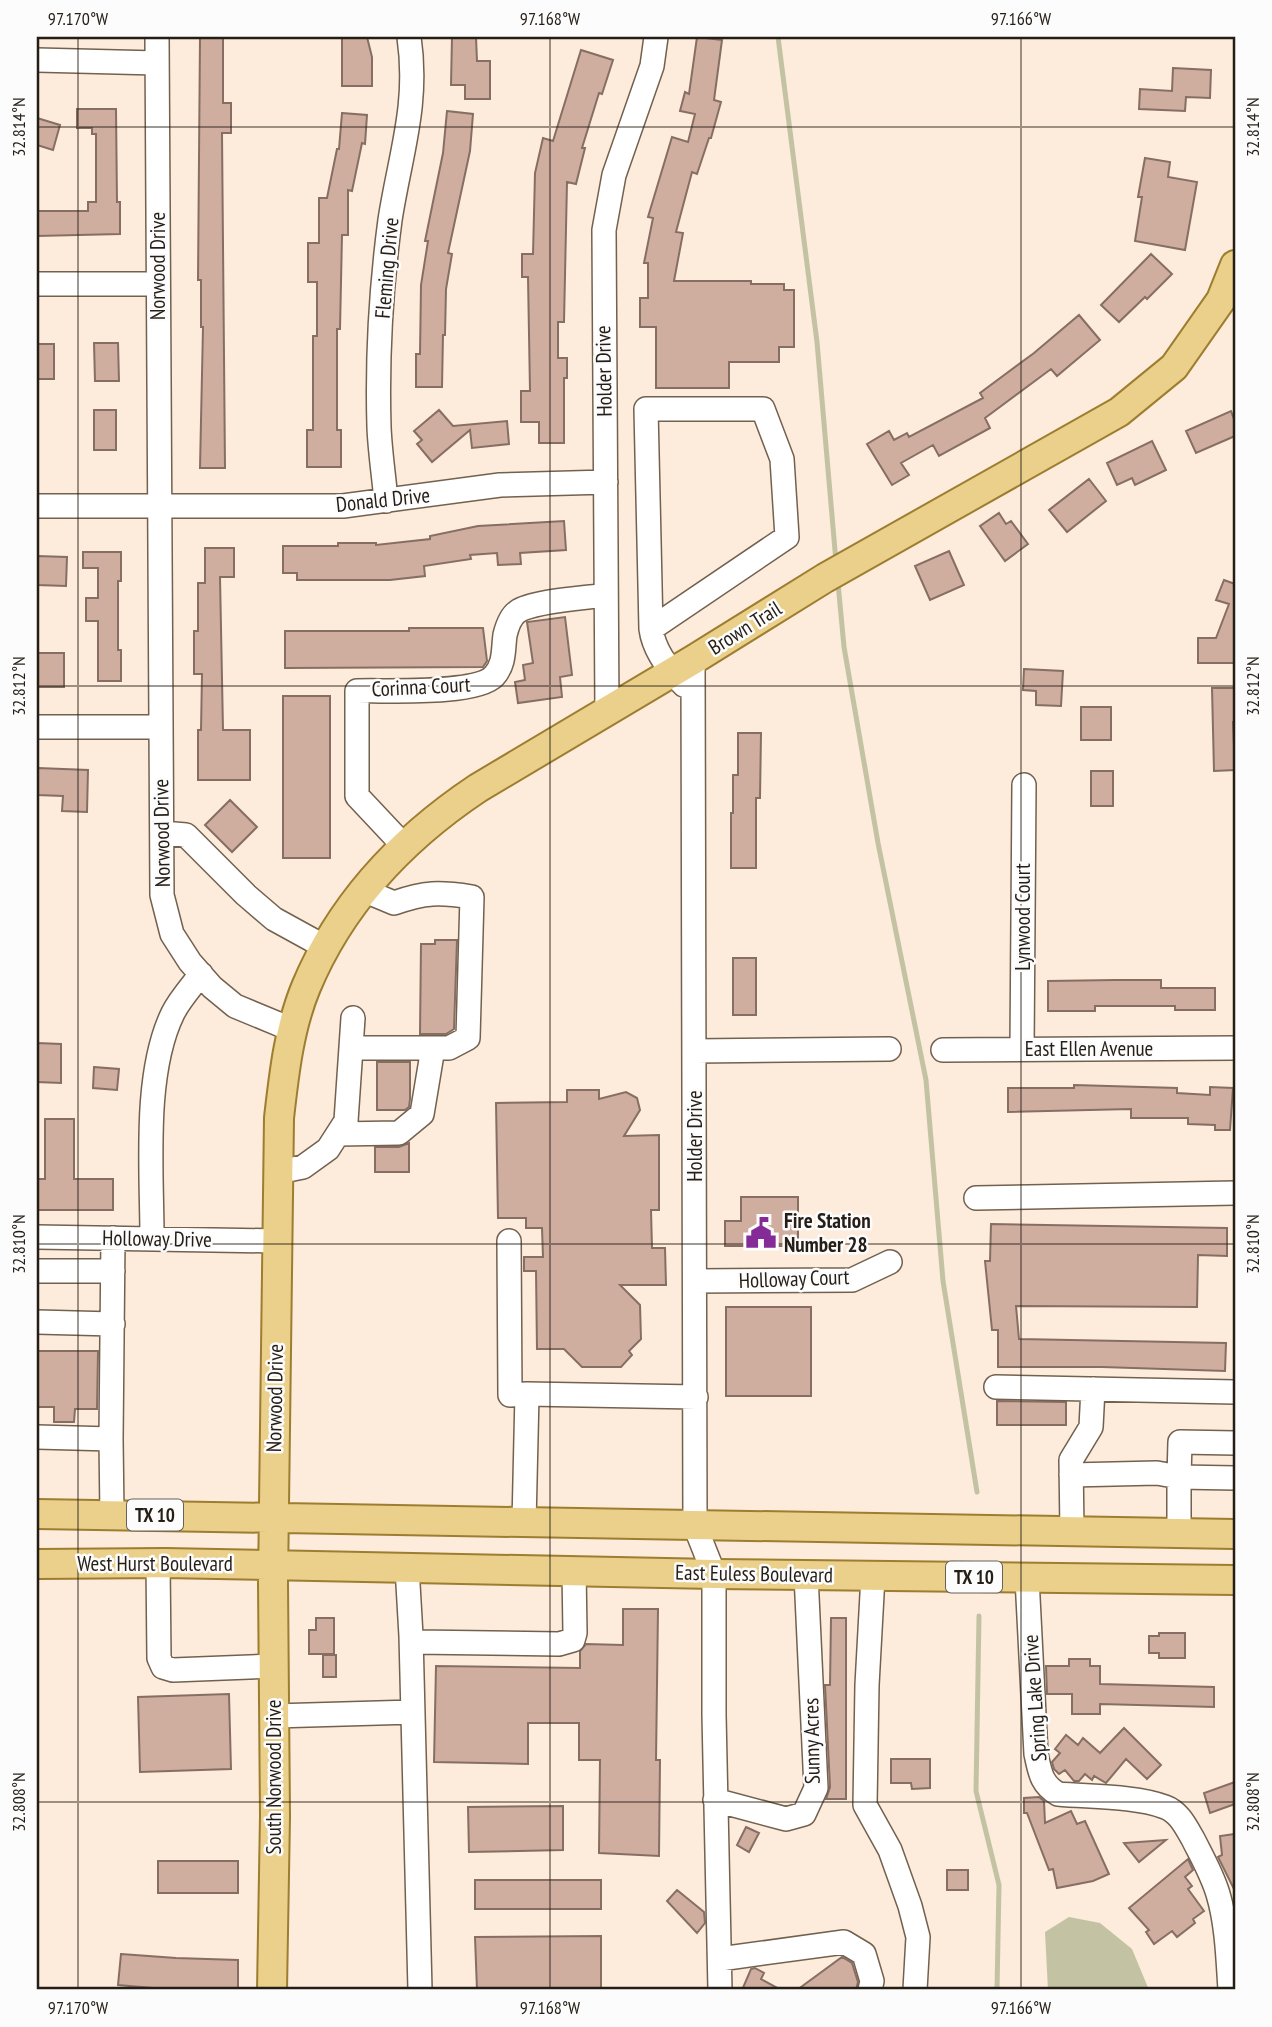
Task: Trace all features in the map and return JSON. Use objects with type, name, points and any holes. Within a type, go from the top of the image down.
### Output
[{"type":"main road","name":"Brown Trail","points":[[293,1030],[305,989],[325,947],[363,890],[404,846],[444,811],[466,795],[682,667],[851,562],[1119,412],[1174,367],[1221,300],[1235,265]]},
{"type":"main road","name":"Norwood Drive","points":[[273,1564],[279,1118],[293,1030]]},
{"type":"main road","name":"TX 10","points":[[37,1514],[1235,1534]]},
{"type":"main road","name":"West Hurst Boulevard","points":[[37,1564],[273,1564]]},
{"type":"main road","name":"East Euless Boulevard","points":[[273,1564],[714,1574],[1235,1580]]},
{"type":"main road","name":"South Norwood Drive","points":[[272,1990],[275,1816],[273,1564]]},
{"type":"street","name":"Norwood Drive","points":[[157,37],[162,895],[172,933],[201,974],[235,1006],[293,1030]]},
{"type":"street","name":"Fleming Drive","points":[[386,501],[379,429],[381,323],[390,220],[411,120],[413,62],[409,37]]},
{"type":"street","name":"Holder Drive","points":[[607,712],[604,230],[614,175],[652,66],[656,37]]},
{"type":"street","points":[[37,60],[157,63]]},
{"type":"street","points":[[37,284],[158,284]]},
{"type":"street","name":"Holder Drive","points":[[652,629],[787,537],[782,460],[763,409],[646,409],[652,629],[653,642],[682,667],[693,695],[695,1526],[714,1574]]},
{"type":"street","name":"Donald Drive","points":[[37,506],[343,506],[500,485],[606,482]]},
{"type":"street","name":"Corinna Court","points":[[404,846],[357,796],[357,691],[440,690],[480,684],[494,676],[502,661],[507,626],[515,613],[528,606],[606,595]]},
{"type":"street","points":[[37,727],[160,727]]},
{"type":"street","name":"Lynwood Court","points":[[1022,1049],[1024,785]]},
{"type":"street","points":[[162,833],[186,835],[274,919],[325,947]]},
{"type":"street","points":[[351,1048],[449,1048],[468,1038],[472,897],[442,893],[419,894],[394,903],[363,890]]},
{"type":"street","points":[[152,1238],[152,1117],[157,1066],[174,1011],[201,974]]},
{"type":"street","points":[[278,1172],[303,1167],[328,1149],[346,1121],[353,1018]]},
{"type":"street","points":[[338,1134],[399,1133],[422,1114],[433,1048]]},
{"type":"street","name":"East Ellen Avenue","points":[[943,1050],[1235,1048]]},
{"type":"street","points":[[695,1051],[889,1049]]},
{"type":"street","points":[[976,1198],[1235,1193]]},
{"type":"street","name":"Holloway Drive","points":[[37,1237],[278,1241]]},
{"type":"street","points":[[112,1515],[113,1238]]},
{"type":"street","points":[[509,1241],[510,1395],[696,1397]]},
{"type":"street","name":"Holloway Court","points":[[696,1281],[852,1280],[890,1262]]},
{"type":"street","points":[[37,1271],[113,1271]]},
{"type":"street","points":[[37,1322],[113,1324]]},
{"type":"street","points":[[996,1387],[1235,1392]]},
{"type":"street","points":[[1072,1531],[1071,1460],[1091,1427],[1093,1389]]},
{"type":"street","points":[[524,1523],[527,1394]]},
{"type":"street","points":[[37,1437],[111,1439]]},
{"type":"street","points":[[1179,1533],[1180,1442],[1235,1443]]},
{"type":"street","points":[[1071,1475],[1157,1474],[1235,1478]]},
{"type":"street","points":[[158,1563],[159,1658],[163,1667],[173,1670],[274,1666]]},
{"type":"street","points":[[407,1567],[420,1990]]},
{"type":"street","points":[[411,1636],[415,1642],[559,1644],[572,1640],[575,1633],[574,1570]]},
{"type":"street","points":[[714,1574],[715,1800],[720,1990]]},
{"type":"street","name":"Sunny Acres","points":[[715,1800],[786,1819],[804,1814],[816,1788],[806,1575]]},
{"type":"street","points":[[873,1576],[867,1685],[865,1805],[890,1850],[910,1906],[918,1937],[915,1990]]},
{"type":"street","name":"Spring Lake Drive","points":[[1027,1578],[1036,1754],[1041,1779],[1049,1789],[1058,1794],[1141,1802],[1165,1807],[1174,1812],[1191,1835],[1208,1867],[1217,1893],[1223,1915],[1230,1990]]},
{"type":"street","points":[[274,1716],[413,1712]]},
{"type":"street","points":[[720,1959],[844,1942],[864,1954],[872,1981],[870,1990]]},
{"type":"shaded area","points":[[1069,1917],[1100,1923],[1132,1949],[1149,1990],[1048,1990],[1045,1932]]},
{"type":"building","points":[[200,37],[223,37],[223,103],[231,103],[231,133],[222,133],[225,468],[200,468],[203,327],[201,280],[198,280]]},
{"type":"building","points":[[342,37],[367,37],[372,57],[372,86],[342,86]]},
{"type":"building","points":[[452,37],[476,37],[477,61],[490,61],[490,99],[465,99],[465,85],[451,85]]},
{"type":"building","points":[[697,37],[722,40],[714,100],[721,102],[697,174],[692,172],[676,232],[683,233],[674,281],[784,284],[784,290],[794,290],[794,347],[779,347],[779,362],[729,362],[729,388],[656,388],[656,327],[640,327],[640,298],[648,298],[648,263],[644,263],[653,218],[648,217],[672,137],[688,142],[695,114],[680,111],[685,92],[689,94]]},
{"type":"building","points":[[581,50],[613,60],[602,94],[599,93],[582,148],[585,148],[576,184],[567,182],[564,322],[558,322],[558,358],[567,358],[567,378],[564,378],[564,443],[539,443],[539,422],[521,422],[521,391],[530,391],[528,277],[522,277],[522,254],[533,254],[535,173],[543,138],[553,141]]},
{"type":"building","points":[[1173,68],[1211,70],[1210,98],[1186,97],[1185,111],[1139,109],[1140,89],[1172,91]]},
{"type":"building","points":[[77,109],[116,109],[120,234],[37,236],[37,211],[88,211],[88,202],[96,202],[96,134],[92,134],[92,128],[77,128]]},
{"type":"building","points":[[447,111],[473,114],[470,151],[448,253],[452,254],[446,289],[442,387],[416,387],[416,354],[420,354],[421,285],[428,241],[425,241],[443,153]]},
{"type":"building","points":[[342,113],[367,115],[365,144],[362,143],[352,191],[348,190],[348,235],[342,235],[340,329],[337,329],[337,430],[341,430],[341,467],[307,467],[307,430],[313,430],[313,336],[317,336],[317,282],[308,282],[308,243],[319,243],[319,198],[327,198],[339,149]]},
{"type":"building","points":[[37,118],[60,125],[53,150],[37,145]]},
{"type":"building","points":[[1145,158],[1170,162],[1168,177],[1197,182],[1185,250],[1135,241],[1142,197],[1138,197]]},
{"type":"building","points":[[1151,254],[1172,274],[1119,322],[1101,305]]},
{"type":"building","points":[[1079,315],[1100,340],[1057,376],[1051,369],[985,418],[990,428],[939,456],[933,445],[901,463],[909,475],[892,485],[867,444],[889,431],[894,440],[907,433],[909,437],[983,398],[980,393]]},
{"type":"building","points":[[94,343],[118,343],[119,381],[95,381]]},
{"type":"building","points":[[37,344],[54,344],[54,379],[37,379]]},
{"type":"building","points":[[94,410],[116,410],[116,450],[94,450]]},
{"type":"building","points":[[439,410],[453,426],[507,421],[509,444],[472,448],[470,430],[432,462],[417,444],[422,440],[414,431]]},
{"type":"building","points":[[1231,411],[1235,422],[1235,436],[1196,453],[1186,431]]},
{"type":"building","points":[[1152,441],[1166,470],[1135,485],[1132,478],[1117,485],[1107,463]]},
{"type":"building","points":[[1089,479],[1106,501],[1067,532],[1049,510]]},
{"type":"building","points":[[999,513],[1006,524],[1011,521],[1028,544],[1005,561],[980,526]]},
{"type":"building","points":[[564,521],[566,550],[520,553],[521,564],[498,565],[497,553],[470,555],[471,559],[424,566],[425,576],[390,580],[297,580],[297,573],[283,573],[283,546],[338,546],[338,543],[376,545],[430,539],[430,536],[478,526]]},
{"type":"building","points":[[205,548],[234,548],[234,577],[220,577],[223,730],[250,730],[250,780],[198,780],[202,674],[194,674],[194,631],[198,631],[198,583],[205,583]]},
{"type":"building","points":[[949,551],[964,585],[930,600],[915,566]]},
{"type":"building","points":[[83,552],[121,552],[121,581],[118,581],[118,650],[121,650],[121,681],[98,681],[98,621],[86,621],[86,598],[98,598],[98,568],[83,568]]},
{"type":"building","points":[[37,556],[67,557],[66,586],[37,585]]},
{"type":"building","points":[[1224,580],[1235,584],[1235,663],[1198,663],[1198,638],[1216,638],[1229,604],[1216,600]]},
{"type":"building","points":[[565,617],[572,675],[560,677],[562,697],[518,703],[515,682],[525,680],[523,665],[533,663],[527,622]]},
{"type":"building","points":[[409,628],[483,628],[487,661],[483,667],[285,668],[285,631],[409,631]]},
{"type":"building","points":[[37,653],[64,653],[64,687],[37,687]]},
{"type":"building","points":[[1024,669],[1063,671],[1061,706],[1036,705],[1036,691],[1023,690]]},
{"type":"building","points":[[1212,688],[1235,688],[1235,770],[1214,771]]},
{"type":"building","points":[[283,696],[330,696],[330,858],[283,858]]},
{"type":"building","points":[[1081,707],[1111,707],[1111,740],[1081,740]]},
{"type":"building","points":[[738,733],[761,733],[760,798],[756,798],[756,868],[731,868],[731,813],[733,775],[738,775]]},
{"type":"building","points":[[38,768],[88,770],[87,812],[62,811],[63,796],[37,795]]},
{"type":"building","points":[[1091,771],[1113,771],[1113,806],[1091,806]]},
{"type":"building","points":[[230,800],[257,827],[232,852],[205,825]]},
{"type":"building","points":[[435,940],[457,940],[454,1029],[446,1034],[420,1034],[421,944],[435,944]]},
{"type":"building","points":[[733,958],[756,958],[756,1015],[733,1015]]},
{"type":"building","points":[[1161,980],[1161,988],[1215,988],[1215,1010],[1175,1010],[1175,1006],[1095,1006],[1095,1011],[1048,1011],[1048,981]]},
{"type":"building","points":[[37,1043],[61,1044],[61,1083],[37,1082]]},
{"type":"building","points":[[377,1062],[410,1062],[410,1099],[409,1107],[405,1110],[377,1110]]},
{"type":"building","points":[[94,1067],[119,1069],[117,1090],[93,1088]]},
{"type":"building","points":[[1074,1085],[1177,1088],[1177,1093],[1210,1095],[1210,1087],[1233,1088],[1230,1130],[1215,1130],[1215,1125],[1188,1124],[1188,1118],[1131,1118],[1131,1109],[1008,1112],[1008,1088],[1074,1088]]},
{"type":"building","points":[[567,1090],[599,1090],[599,1099],[626,1092],[637,1098],[640,1110],[624,1136],[659,1135],[659,1210],[651,1210],[652,1248],[665,1248],[666,1285],[620,1285],[640,1305],[641,1339],[629,1351],[632,1355],[621,1367],[582,1367],[564,1349],[537,1349],[536,1271],[524,1271],[524,1257],[543,1257],[542,1228],[526,1228],[526,1218],[498,1218],[496,1103],[567,1102]]},
{"type":"building","points":[[45,1119],[74,1119],[74,1179],[113,1179],[113,1210],[37,1210],[37,1179],[45,1179]]},
{"type":"building","points":[[409,1143],[409,1172],[375,1172],[375,1147],[399,1147]]},
{"type":"building","name":"Fire Station Number 28","points":[[741,1197],[798,1197],[798,1246],[725,1246],[725,1221],[741,1221]]},
{"type":"building","points":[[991,1224],[1227,1228],[1227,1256],[1198,1255],[1197,1307],[1016,1306],[1019,1339],[1226,1343],[1225,1371],[998,1367],[998,1330],[992,1330],[985,1261],[990,1261]]},
{"type":"building","points":[[726,1307],[811,1307],[811,1396],[726,1396]]},
{"type":"building","points":[[37,1351],[98,1351],[97,1409],[75,1409],[74,1422],[54,1422],[54,1407],[37,1407]]},
{"type":"building","points":[[997,1401],[1066,1402],[1066,1425],[997,1425]]},
{"type":"building","points":[[623,1609],[658,1609],[656,1760],[660,1760],[659,1856],[599,1853],[600,1760],[579,1760],[579,1723],[528,1723],[528,1764],[434,1762],[436,1666],[580,1668],[580,1651],[586,1644],[623,1645]]},
{"type":"building","points":[[316,1618],[334,1618],[334,1654],[309,1654],[309,1630],[316,1630]]},
{"type":"building","points":[[831,1618],[846,1618],[846,1799],[826,1799],[830,1787],[825,1685],[830,1685]]},
{"type":"building","points":[[1159,1633],[1185,1633],[1185,1658],[1159,1658],[1159,1653],[1149,1653],[1149,1636],[1159,1636]]},
{"type":"building","points":[[323,1655],[336,1655],[336,1677],[323,1677]]},
{"type":"building","points":[[1069,1659],[1090,1659],[1090,1666],[1100,1666],[1100,1684],[1214,1687],[1214,1707],[1100,1704],[1100,1714],[1072,1714],[1072,1694],[1047,1694],[1046,1666],[1069,1666]]},
{"type":"building","points":[[229,1694],[231,1769],[140,1772],[138,1697]]},
{"type":"building","points":[[1124,1728],[1161,1765],[1147,1779],[1126,1759],[1106,1783],[1094,1776],[1092,1780],[1085,1774],[1079,1781],[1074,1781],[1065,1770],[1059,1774],[1054,1769],[1052,1762],[1060,1753],[1055,1749],[1066,1735],[1078,1745],[1083,1738],[1100,1753]]},
{"type":"building","points":[[891,1759],[930,1759],[930,1788],[912,1789],[911,1783],[891,1783]]},
{"type":"building","points":[[1235,1782],[1235,1804],[1210,1813],[1204,1793]]},
{"type":"building","points":[[1039,1797],[1044,1801],[1045,1823],[1071,1811],[1077,1824],[1085,1821],[1109,1874],[1093,1881],[1057,1888],[1053,1869],[1049,1870],[1027,1813],[1024,1813],[1024,1798]]},
{"type":"building","points":[[563,1806],[563,1850],[469,1852],[468,1807]]},
{"type":"building","points":[[746,1827],[759,1833],[749,1852],[737,1845]]},
{"type":"building","points":[[1235,1834],[1235,1891],[1218,1857],[1222,1855],[1220,1836]]},
{"type":"building","points":[[1166,1840],[1139,1862],[1124,1843]]},
{"type":"building","points":[[1188,1859],[1193,1870],[1185,1877],[1192,1886],[1188,1889],[1204,1911],[1193,1919],[1195,1923],[1177,1937],[1172,1931],[1154,1944],[1146,1932],[1149,1930],[1129,1908]]},
{"type":"building","points":[[158,1861],[238,1861],[238,1893],[158,1893]]},
{"type":"building","points":[[947,1870],[968,1870],[968,1890],[947,1890]]},
{"type":"building","points":[[475,1880],[601,1880],[601,1909],[475,1909]]},
{"type":"building","points":[[677,1890],[704,1912],[705,1923],[697,1933],[667,1901]]},
{"type":"building","points":[[601,1936],[601,1990],[477,1990],[475,1937]]},
{"type":"building","points":[[121,1954],[238,1960],[238,1990],[176,1990],[118,1985]]},
{"type":"building","points":[[842,1957],[852,1963],[858,1982],[856,1990],[797,1990]]},
{"type":"building","points":[[755,1968],[764,1973],[761,1979],[781,1990],[742,1990],[751,1969]]},
{"type":"waterway","points":[[778,37],[817,342],[836,562]]},
{"type":"waterway","points":[[838,583],[844,647],[878,843],[926,1080],[943,1281],[977,1492]]},
{"type":"waterway","points":[[979,1616],[976,1791],[999,1885],[997,1990]]},
{"type":"place","name":"Fire Station Number 28","points":[[761,1233]]}]
